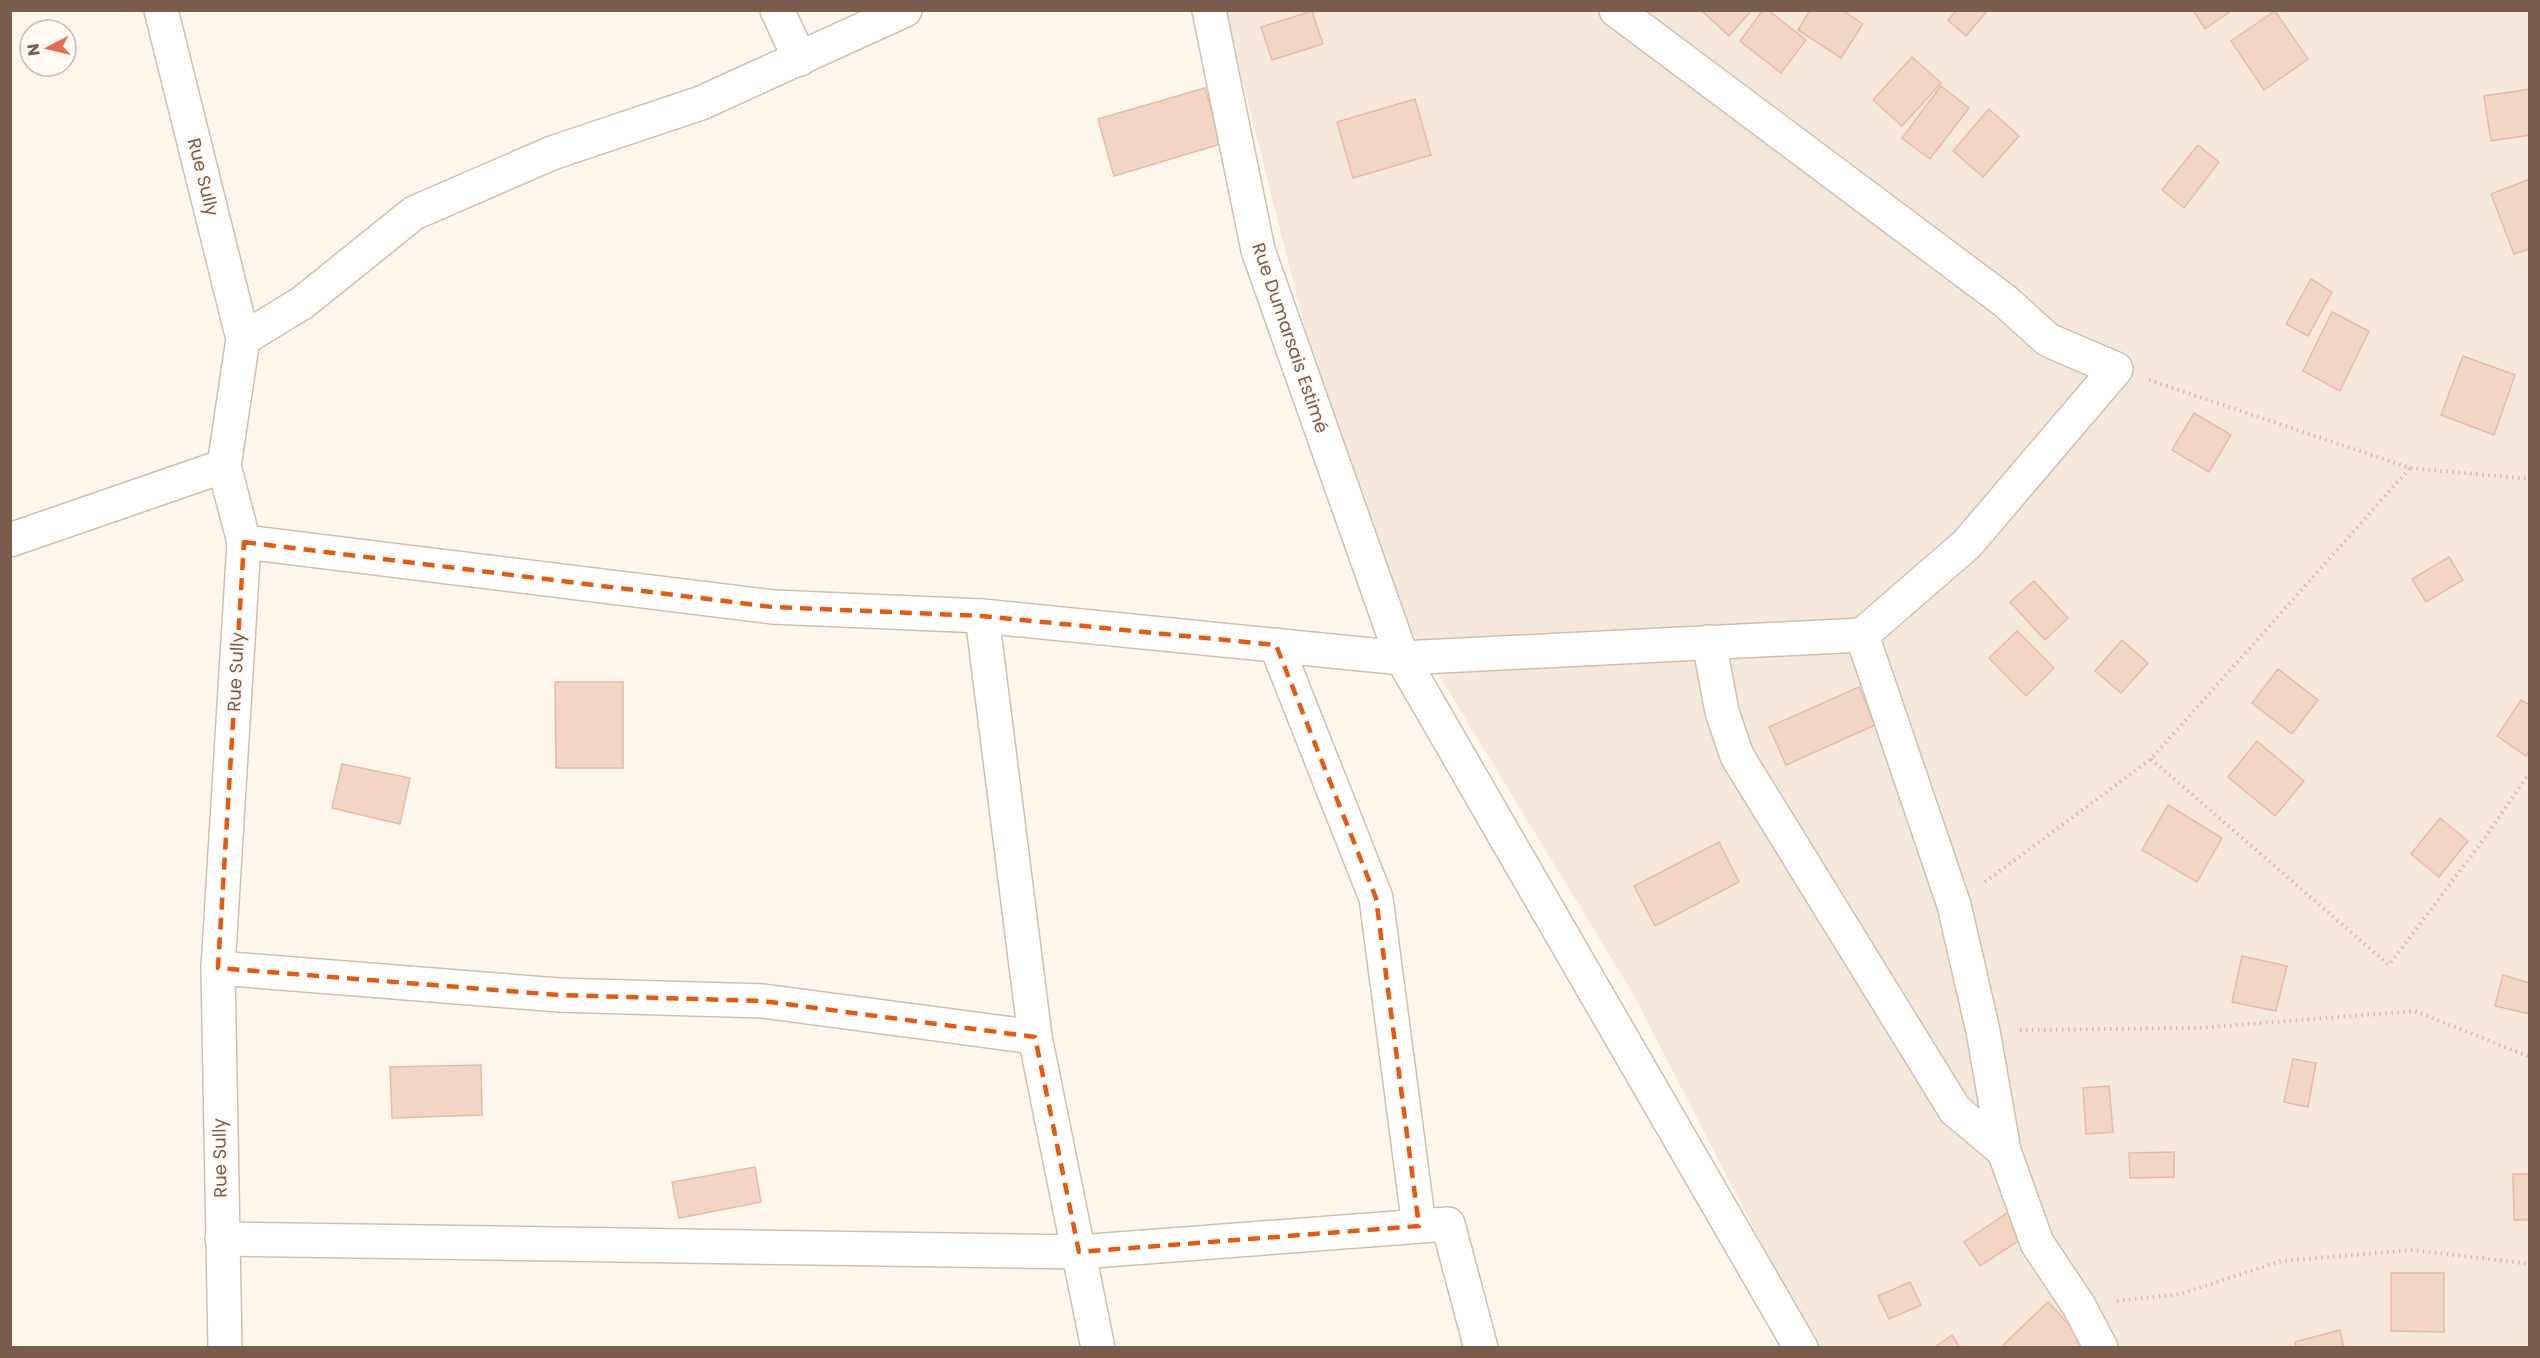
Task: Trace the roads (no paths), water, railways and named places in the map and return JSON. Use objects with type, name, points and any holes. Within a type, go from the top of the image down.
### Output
[{"type":"street","name":"Rue Sully","points":[[161,10],[243,339],[224,466],[244,542],[218,968],[225,1347]]},
{"type":"street","points":[[777,10],[800,59]]},
{"type":"street","points":[[243,339],[302,303],[414,213],[552,153],[701,103],[905,10]]},
{"type":"street","name":"Rue Dumarsais Estimé","points":[[1209,10],[1258,250],[1402,658],[1801,1347]]},
{"type":"street","points":[[244,542],[773,607],[982,616],[1402,658],[1862,635],[1967,544],[2116,369],[2048,340],[2005,301],[1616,10]]},
{"type":"street","points":[[10,540],[224,466]]},
{"type":"street","points":[[982,616],[1035,1037],[1098,1347]]},
{"type":"street","points":[[1862,635],[1954,904],[1983,1030],[2004,1151],[2037,1243],[2079,1306],[2101,1347]]},
{"type":"street","points":[[1709,642],[1722,712],[1737,756],[1955,1110],[2004,1151]]},
{"type":"street","points":[[1276,645],[1376,898],[1419,1226]]},
{"type":"street","points":[[218,968],[559,995],[763,1001],[1035,1037]]},
{"type":"street","points":[[222,1239],[1079,1252],[1448,1224],[1481,1347]]}]
